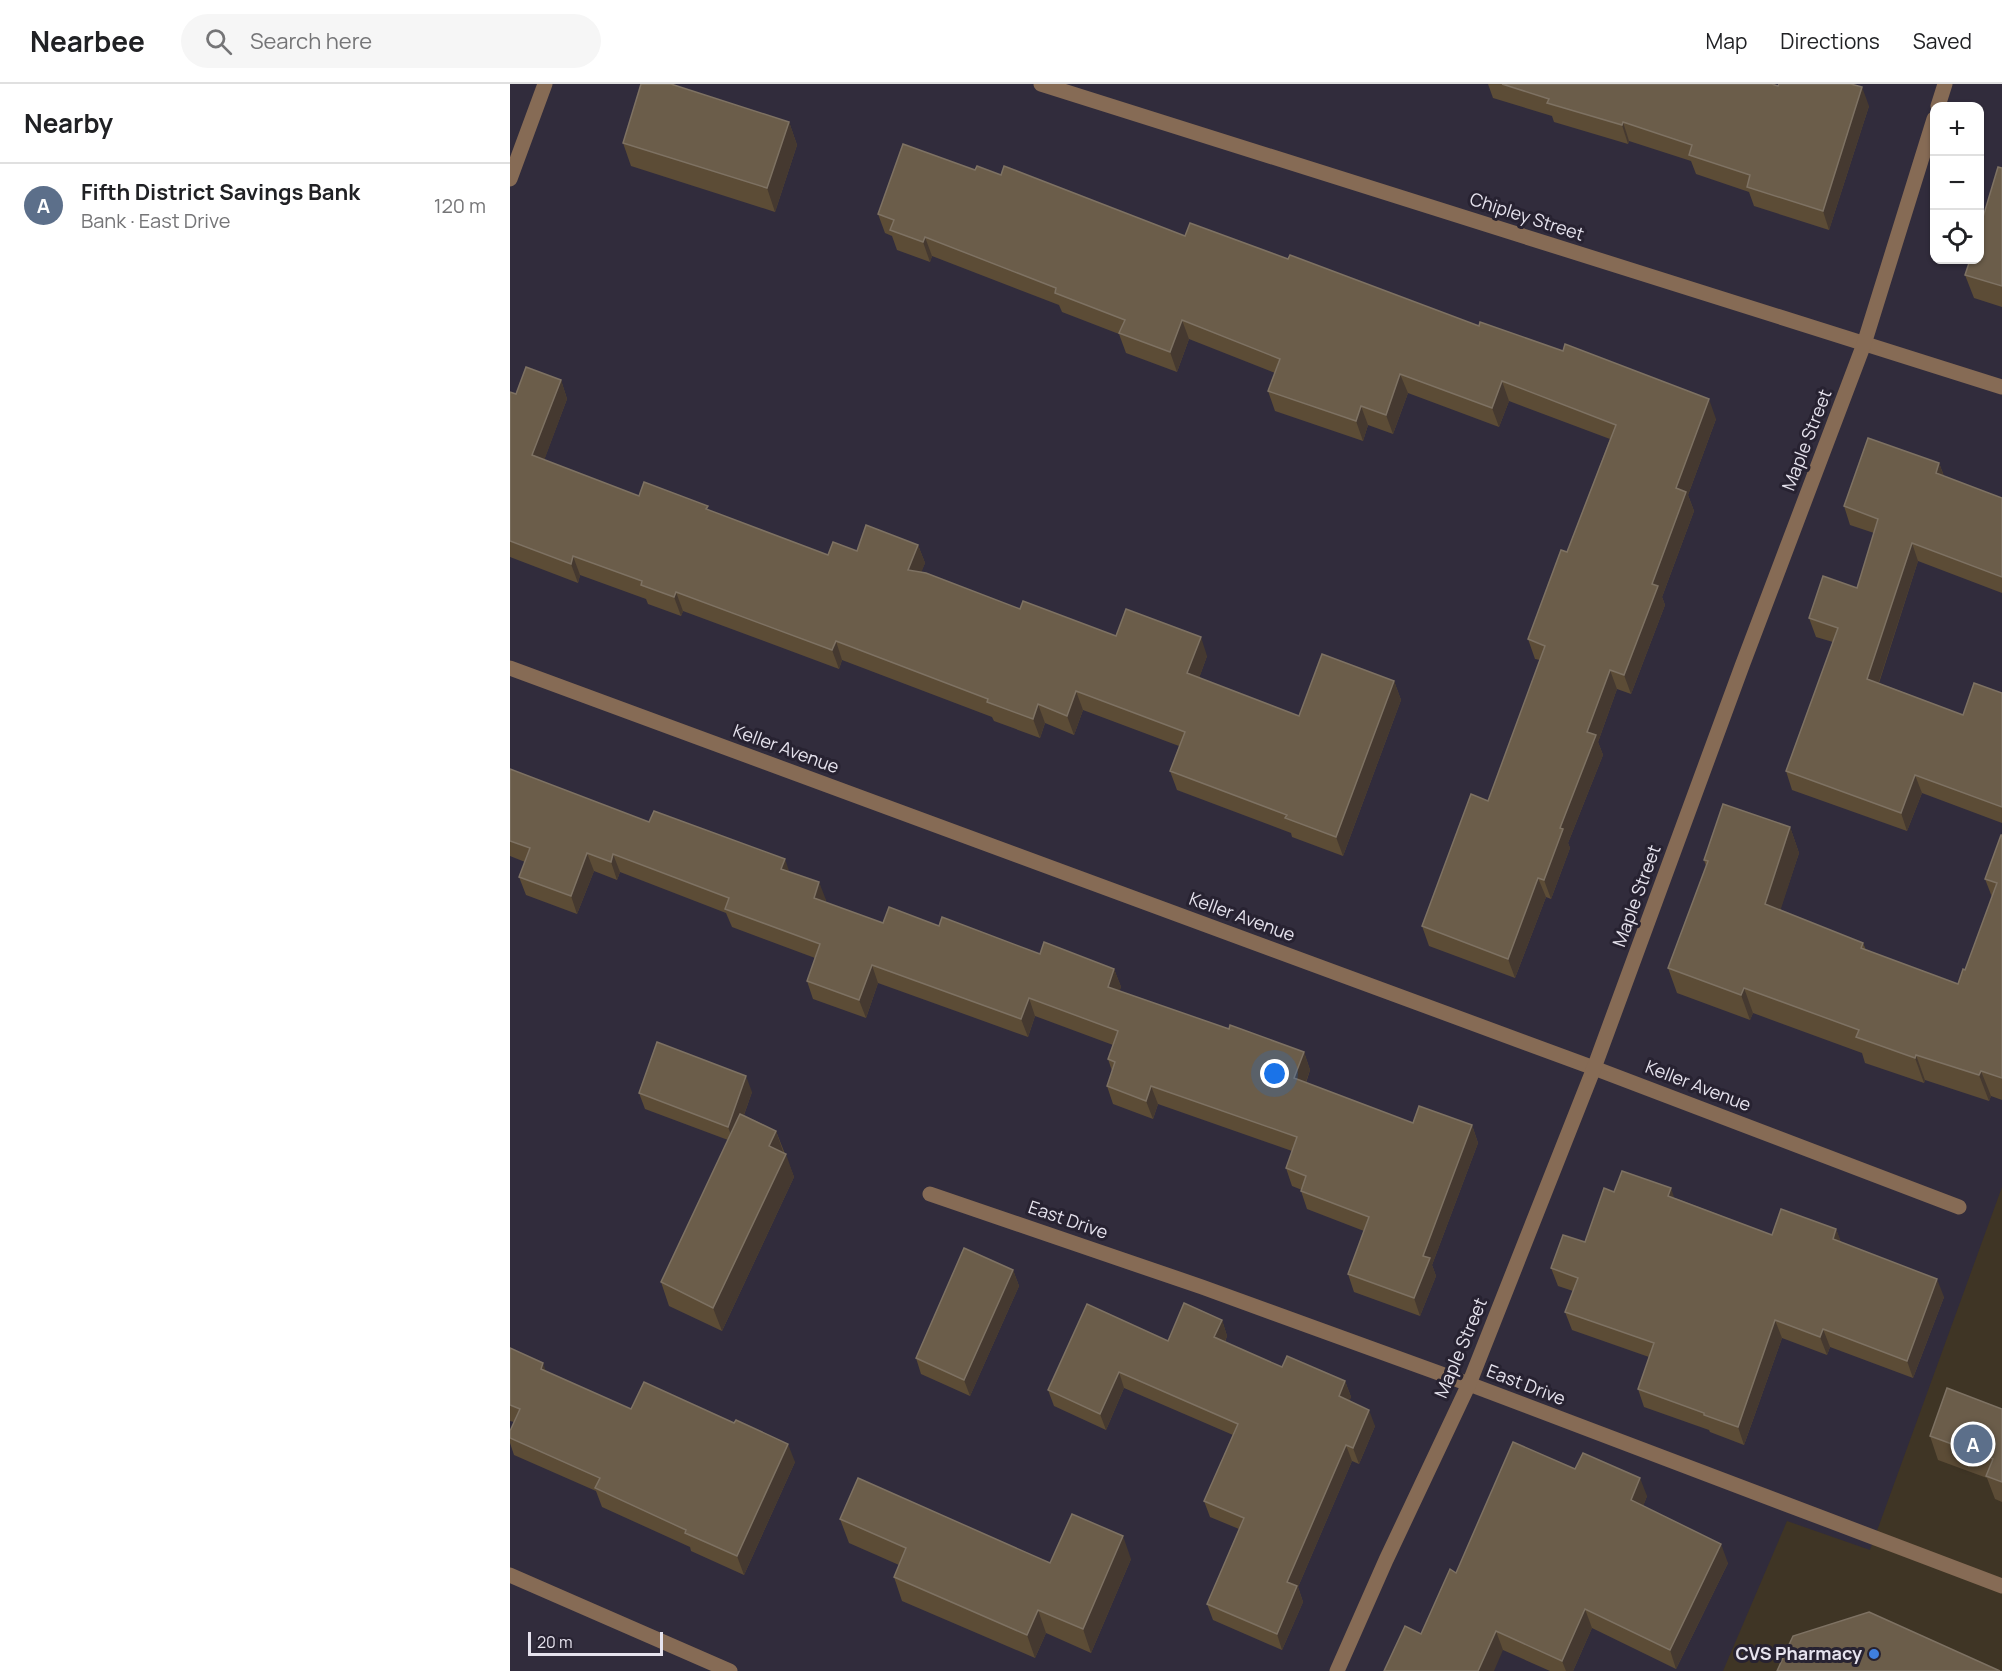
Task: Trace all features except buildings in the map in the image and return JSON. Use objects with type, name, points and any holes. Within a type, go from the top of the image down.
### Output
[{"type":"street","points":[[510,179],[545,84]]},
{"type":"street","name":"Chipley Street","points":[[1041,84],[2002,387]]},
{"type":"street","points":[[1939,102],[1945,84]]},
{"type":"street","name":"Maple Street","points":[[1337,1671],[1386,1560],[1469,1384],[1594,1068],[1864,344],[1930,134]]},
{"type":"street","name":"Keller Avenue","points":[[510,668],[1594,1068],[1959,1207]]},
{"type":"street","name":"East Drive","points":[[930,1194],[1202,1287],[1469,1384],[2002,1586]]},
{"type":"street","points":[[510,1575],[730,1671]]},
{"type":"shaded area","points":[[2002,1187],[2002,1671],[1723,1671],[1787,1521],[1870,1550]]},
{"type":"place","name":"Fifth District Savings Bank","points":[[1973,1444]]},
{"type":"place","name":"CVS Pharmacy","points":[[1874,1654]]}]
